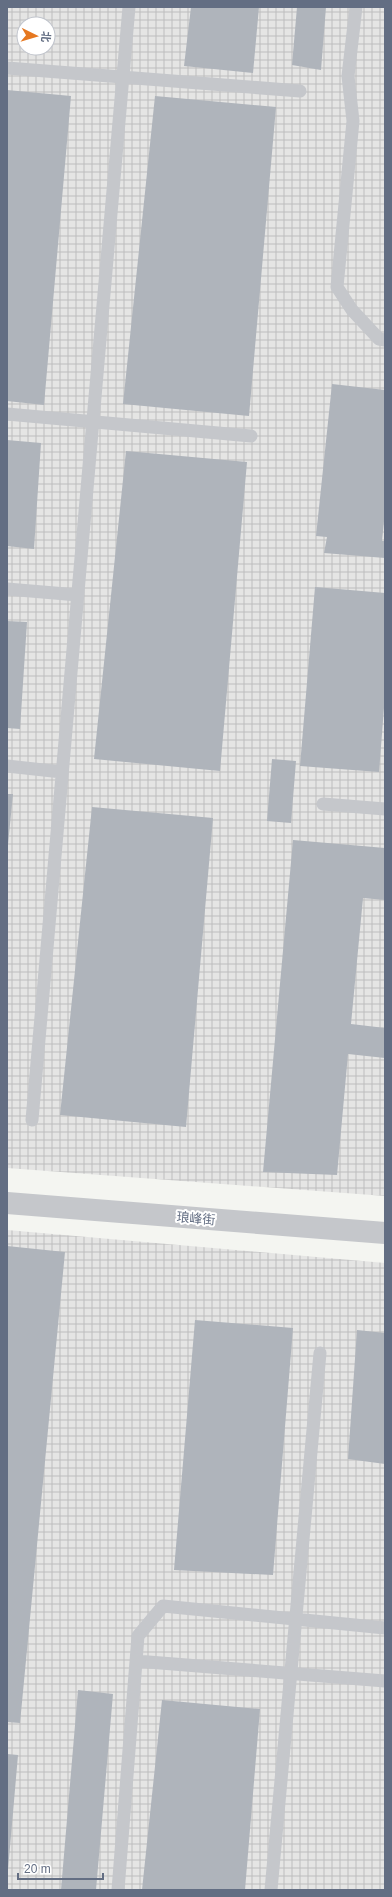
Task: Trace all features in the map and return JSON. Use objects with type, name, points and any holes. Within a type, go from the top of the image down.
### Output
[{"type":"street","name":"琅峰街","points":[[7,1203],[385,1233]]},
{"type":"lane","points":[[32,1120],[128,7]]},
{"type":"lane","points":[[356,7],[348,76],[353,120],[337,287],[352,310],[379,339],[385,340]]},
{"type":"lane","points":[[7,68],[300,91]]},
{"type":"lane","points":[[7,414],[251,436]]},
{"type":"lane","points":[[7,589],[78,595]]},
{"type":"lane","points":[[7,766],[62,772]]},
{"type":"lane","points":[[323,804],[385,809]]},
{"type":"lane","points":[[271,1890],[320,1353]]},
{"type":"lane","points":[[118,1890],[138,1636],[163,1606],[385,1628]]},
{"type":"lane","points":[[136,1660],[385,1681]]},
{"type":"shaded area","points":[[7,7],[385,7],[385,1196],[7,1168]]},
{"type":"shaded area","points":[[7,1230],[385,1263],[385,1890],[7,1890]]},
{"type":"building","points":[[191,7],[259,7],[253,73],[184,66]]},
{"type":"building","points":[[297,7],[326,7],[321,70],[292,65]]},
{"type":"building","points":[[7,90],[71,96],[44,405],[7,401]]},
{"type":"building","points":[[155,96],[276,107],[249,416],[123,404]]},
{"type":"building","points":[[332,384],[385,390],[385,512],[382,541],[385,541],[385,558],[324,553],[327,537],[316,536]]},
{"type":"building","points":[[7,440],[41,443],[34,549],[7,546]]},
{"type":"building","points":[[126,451],[247,462],[220,771],[94,759]]},
{"type":"building","points":[[315,587],[385,593],[385,695],[379,772],[300,766]]},
{"type":"building","points":[[7,621],[27,622],[20,729],[7,728]]},
{"type":"building","points":[[272,759],[296,761],[291,823],[267,821]]},
{"type":"building","points":[[7,794],[13,794],[8,845],[7,845]]},
{"type":"building","points":[[92,807],[213,818],[186,1127],[60,1115]]},
{"type":"building","points":[[293,840],[385,848],[385,900],[363,898],[351,1024],[385,1028],[385,1058],[348,1054],[337,1175],[263,1172]]},
{"type":"building","points":[[7,1246],[65,1252],[20,1723],[7,1722]]},
{"type":"building","points":[[195,1320],[293,1328],[273,1575],[174,1570]]},
{"type":"building","points":[[357,1330],[385,1333],[385,1464],[348,1459]]},
{"type":"building","points":[[78,1690],[113,1694],[96,1890],[61,1890]]},
{"type":"building","points":[[162,1700],[260,1709],[245,1890],[142,1890]]},
{"type":"building","points":[[7,1754],[18,1755],[8,1870],[7,1870]]}]
